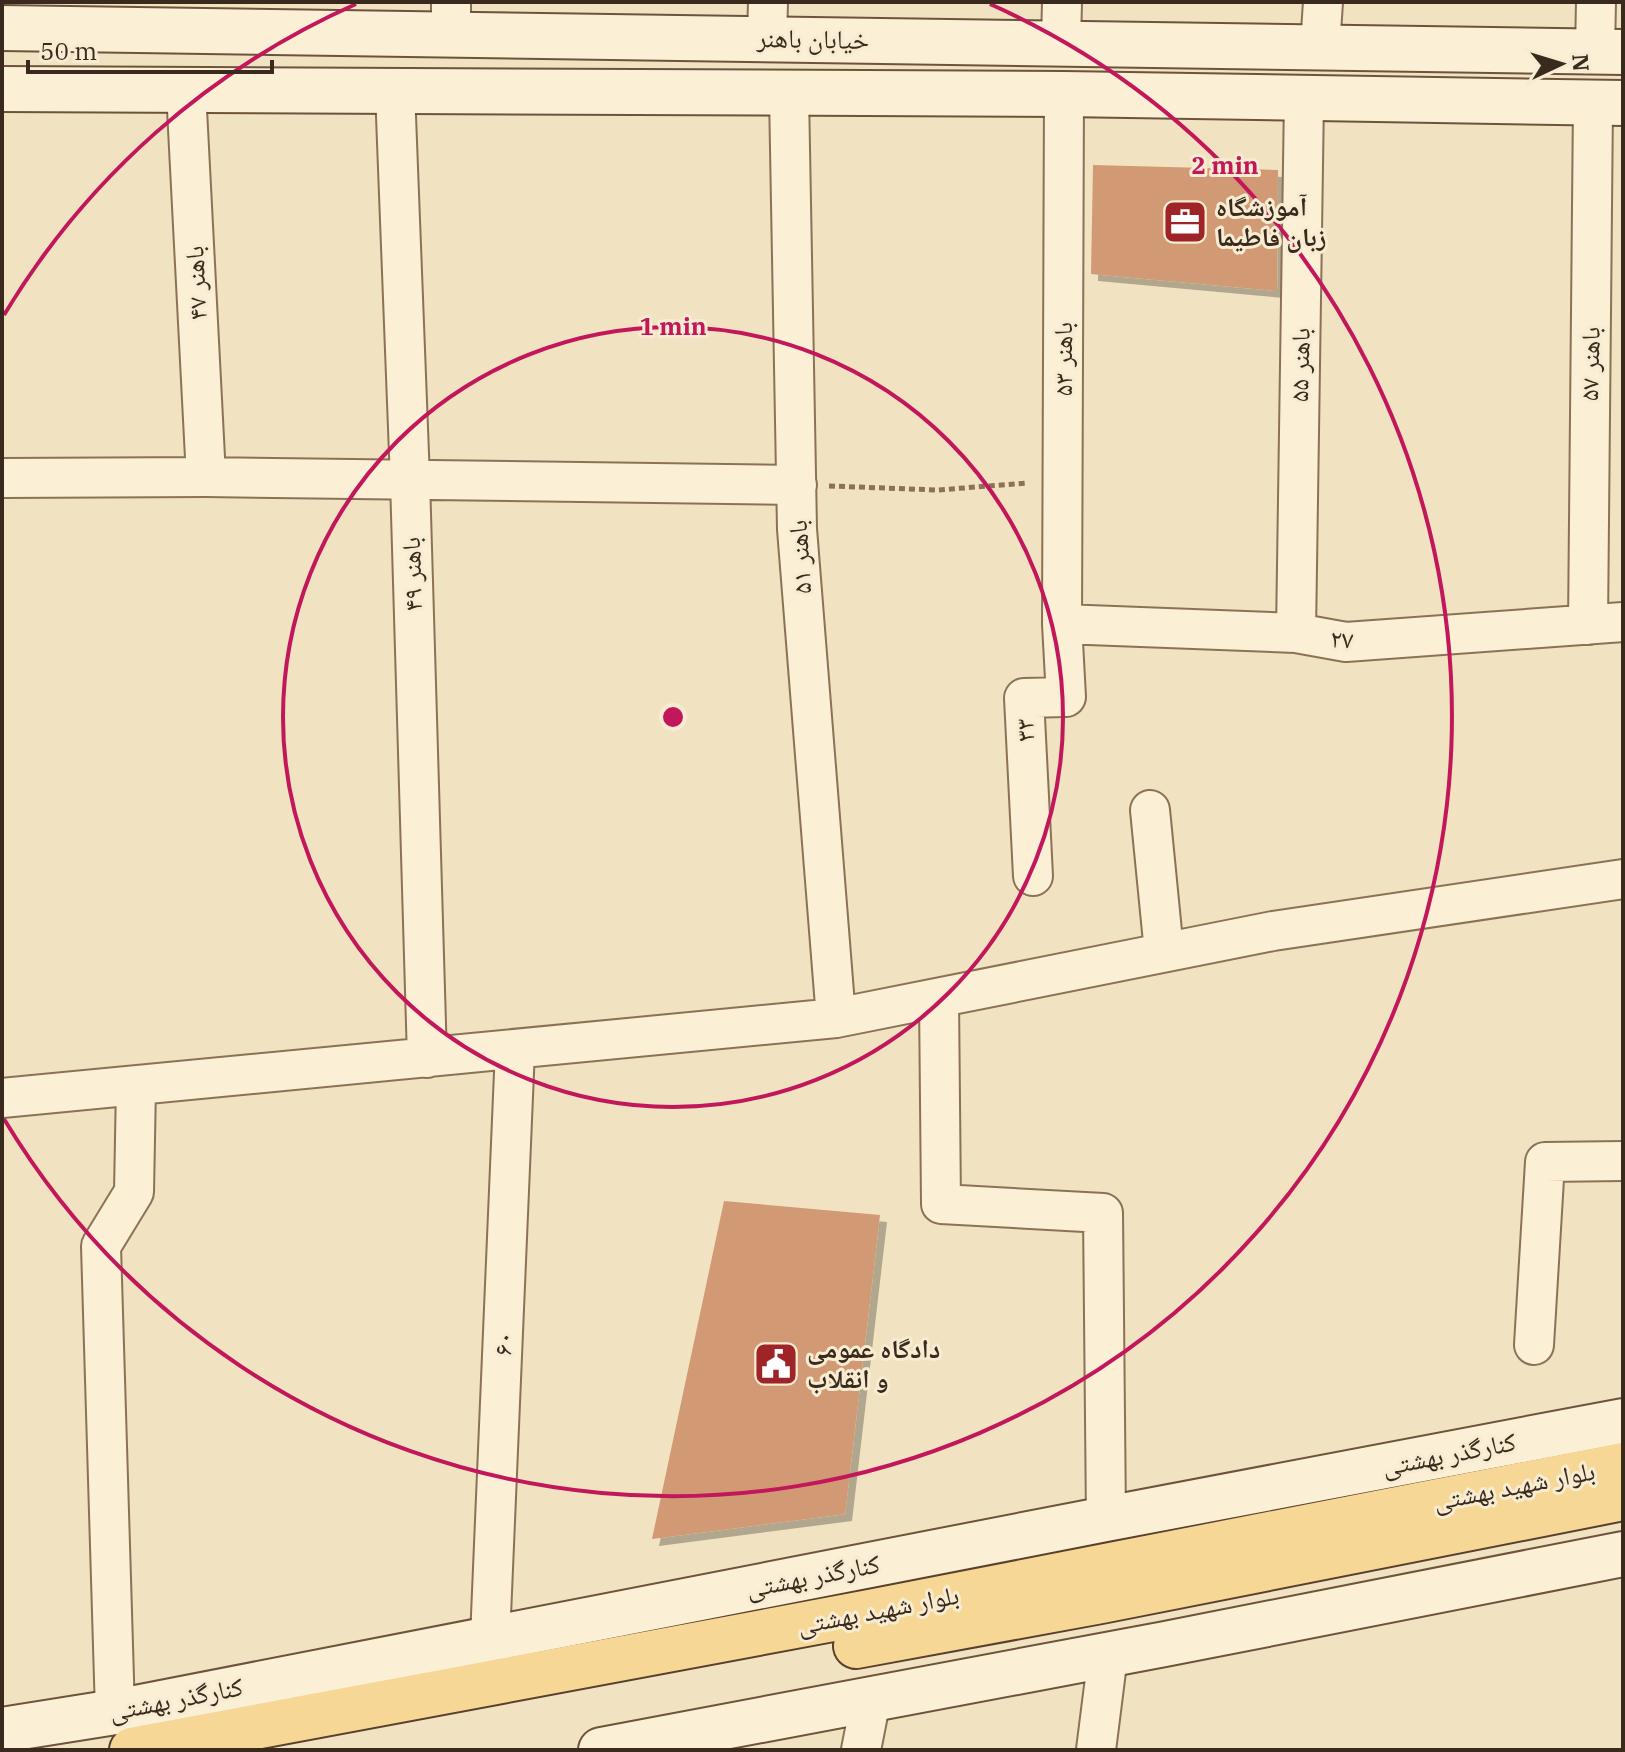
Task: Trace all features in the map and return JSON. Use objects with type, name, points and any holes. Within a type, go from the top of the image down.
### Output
[{"type":"main road","name":"خیابان باهنر","points":[[2,28],[202,17],[1061,22],[1320,47],[1609,52]]},
{"type":"main road","name":"خیابان باهنر","points":[[2,89],[1064,94],[1608,104]]},
{"type":"main road","name":"کنارگذر بهشتی","points":[[2,1730],[124,1731],[490,1639],[1623,1421]]},
{"type":"main road","name":"بلوار شهید بهشتی","points":[[124,1731],[870,1612],[1623,1465]]},
{"type":"main road","name":"بلوار شهید بهشتی","points":[[287,1750],[1101,1601],[1623,1498]]},
{"type":"main road","points":[[601,1750],[1623,1554]]},
{"type":"street","points":[[1320,47],[1323,2]]},
{"type":"street","points":[[1596,2],[1609,52]]},
{"type":"street","name":"باهنر ۴۷","points":[[186,90],[206,477]]},
{"type":"street","name":"باهنر ۴۹","points":[[395,90],[427,1058]]},
{"type":"street","name":"باهنر ۵۱","points":[[789,94],[797,529],[836,1018]]},
{"type":"street","name":"باهنر ۵۳","points":[[1062,624],[1064,94]]},
{"type":"street","name":"باهنر ۵۵","points":[[1296,633],[1304,98]]},
{"type":"street","name":"باهنر ۵۷","points":[[1606,624],[1608,104]]},
{"type":"street","points":[[2,478],[206,477],[797,485]]},
{"type":"street","name":"۲۷","points":[[1062,624],[1296,633],[1346,642],[1606,624]]},
{"type":"street","name":"۳۳","points":[[1033,876],[1024,698],[1066,697],[1062,624]]},
{"type":"street","points":[[1150,810],[1164,952]]},
{"type":"street","points":[[2,1098],[836,1018],[1273,931],[1623,879]]},
{"type":"street","points":[[939,998],[941,1204],[1103,1213],[1106,1519]]},
{"type":"street","name":"۶۰","points":[[490,1639],[515,1049]]},
{"type":"street","points":[[124,1731],[101,1246],[134,1192],[136,1086]]},
{"type":"street","points":[[1534,1345],[1545,1162],[1623,1161]]},
{"type":"street","points":[[1096,1750],[1108,1655]]},
{"type":"street","points":[[861,1750],[871,1699]]},
{"type":"path","points":[[797,485],[938,490],[1021,485],[1062,472]]},
{"type":"building","name":"آموزشگاه زبان فاطیما","points":[[1093,165],[1278,170],[1277,291],[1091,274]]},
{"type":"building","name":"دادگاه عمومی و انقلاب","points":[[724,1201],[880,1215],[845,1514],[652,1539]]},
{"type":"place","name":"آموزشگاه زبان فاطیما","points":[[1185,222]]},
{"type":"place","name":"دادگاه عمومی و انقلاب","points":[[776,1364]]}]
